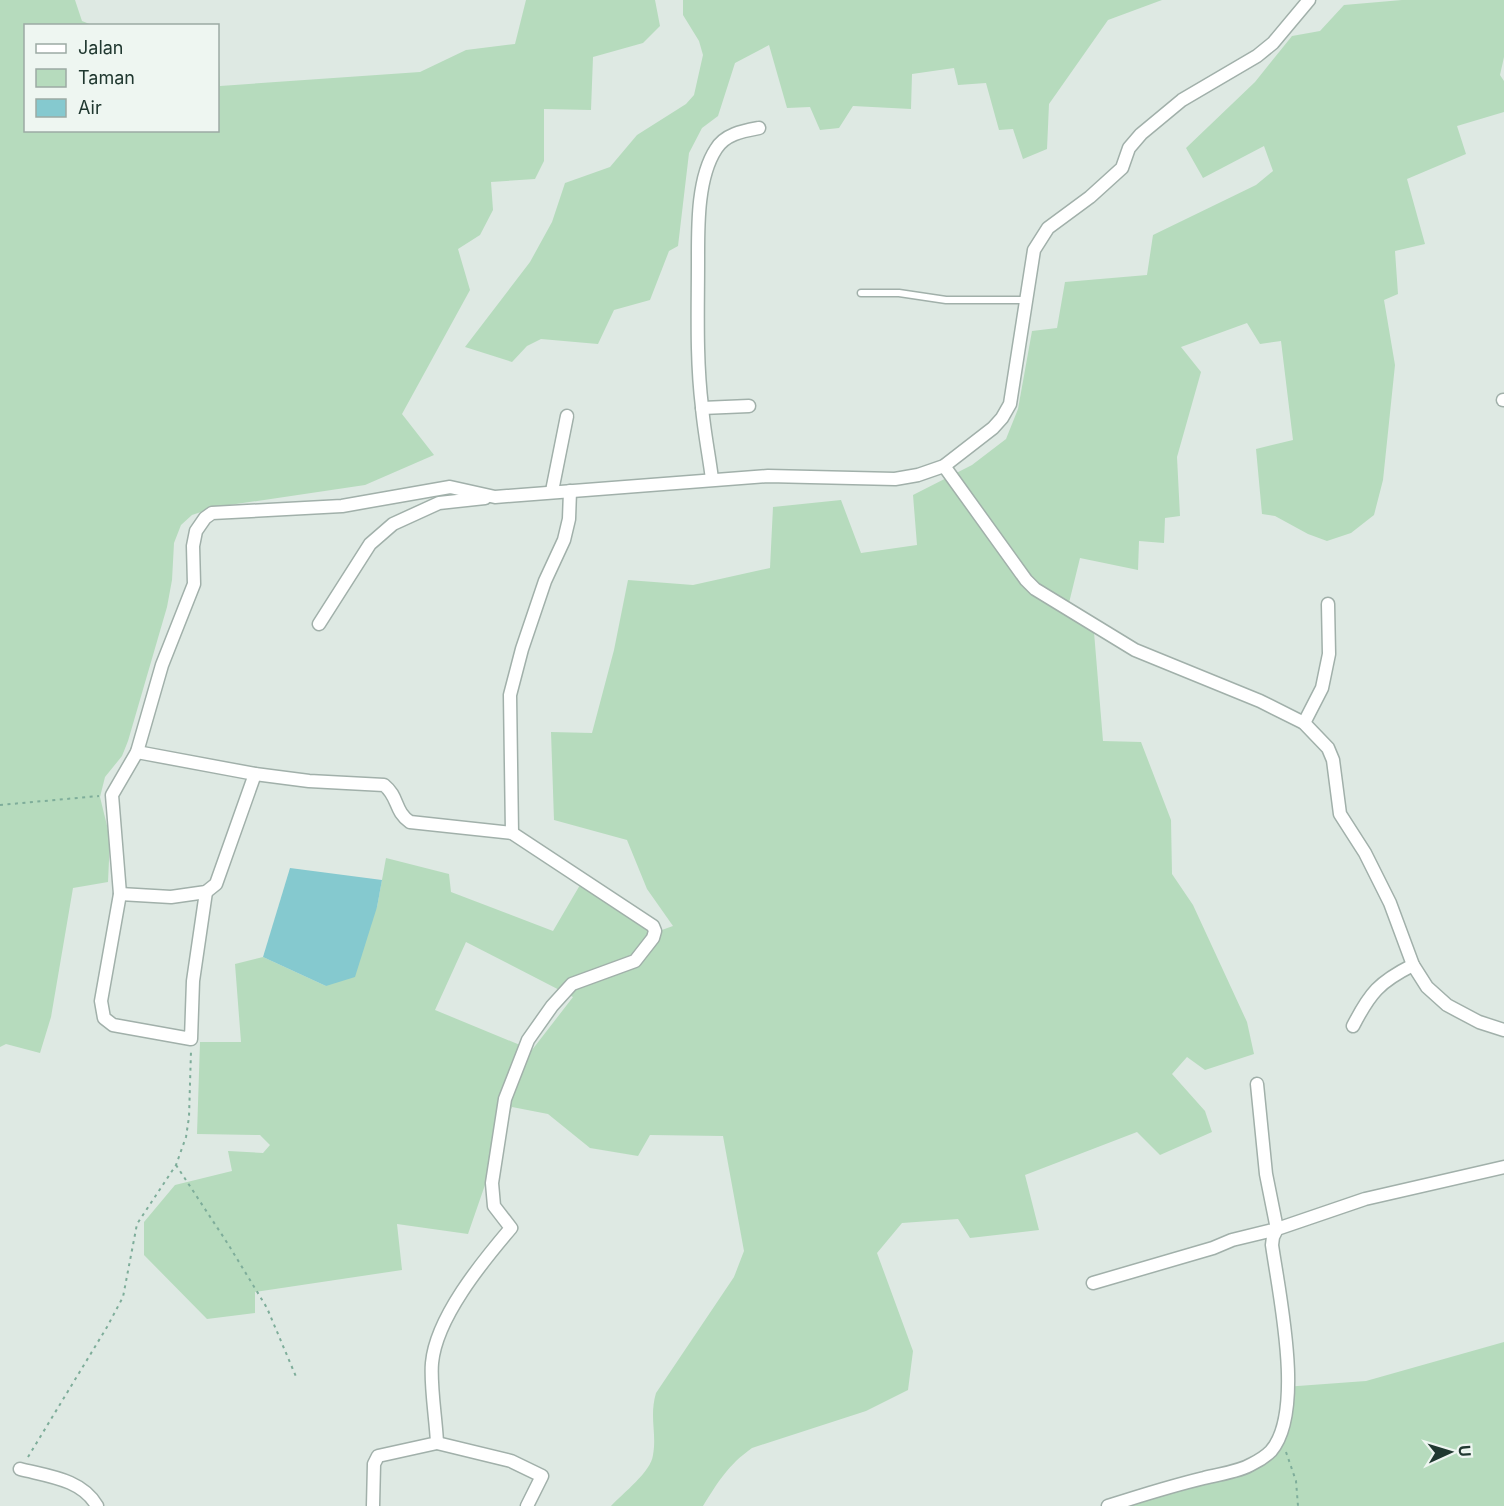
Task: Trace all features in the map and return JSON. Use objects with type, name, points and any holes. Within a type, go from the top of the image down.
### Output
[{"type":"street","points":[[319,624],[370,544],[393,524],[439,503],[552,491],[768,476],[895,479],[918,475],[944,466],[993,428],[1010,404],[1034,250],[1048,228],[1090,197],[1122,168],[1129,148],[1141,134],[1182,100],[1257,56],[1273,42],[1309,0]]},
{"type":"street","points":[[712,479],[702,408],[698,323],[698,227],[703,183],[716,147],[726,138],[741,131],[759,128]]},
{"type":"street","points":[[702,408],[749,406]]},
{"type":"street","points":[[552,491],[567,416]]},
{"type":"street","points":[[944,466],[1035,590],[1135,650],[1260,701],[1304,723],[1328,748],[1333,760],[1340,814],[1365,853],[1390,903],[1413,965],[1427,987],[1447,1005],[1479,1022],[1504,1029]]},
{"type":"street","points":[[207,892],[193,981],[191,1039],[112,1025],[104,1018],[101,1001],[120,894],[112,795],[137,752],[162,665],[194,584],[193,546],[196,531],[205,518],[212,513],[342,506],[450,487],[495,497]]},
{"type":"street","points":[[512,833],[510,695],[522,649],[545,581],[564,540],[569,519],[570,491]]},
{"type":"street","points":[[1304,723],[1322,688],[1329,654],[1328,603]]},
{"type":"street","points":[[137,752],[309,782],[384,785],[392,791],[401,816],[410,822],[512,833],[653,926],[655,931],[653,938],[635,961],[572,984],[552,1006],[528,1040],[505,1099],[492,1183],[495,1206],[511,1228],[482,1261],[445,1321],[438,1338],[432,1364],[437,1443]]},
{"type":"street","points":[[120,894],[171,897],[207,892],[216,884],[255,774]]},
{"type":"street","points":[[1353,1026],[1366,999],[1399,972],[1413,965]]},
{"type":"street","points":[[1108,1506],[1250,1465],[1270,1451],[1280,1435],[1285,1416],[1288,1387],[1286,1340],[1272,1245],[1277,1229],[1266,1174],[1257,1084]]},
{"type":"street","points":[[1093,1283],[1213,1248],[1232,1240],[1277,1229],[1365,1198],[1504,1167]]},
{"type":"street","points":[[373,1506],[374,1464],[378,1456],[437,1443],[511,1461],[543,1476],[527,1506]]},
{"type":"street","points":[[20,1469],[66,1480],[82,1490],[97,1506]]},
{"type":"lane","points":[[861,293],[899,293],[946,300],[1028,300]]},
{"type":"path","points":[[0,805],[112,795]]},
{"type":"path","points":[[20,1469],[123,1297],[137,1224],[176,1165],[186,1137],[189,1117],[191,1039]]},
{"type":"path","points":[[176,1165],[267,1308],[297,1379]]},
{"type":"path","points":[[1280,1435],[1296,1481],[1298,1506]]},
{"type":"green space","points":[[0,0],[75,0],[82,21],[90,24],[24,24],[24,132],[219,132],[219,59],[220,86],[420,72],[466,50],[515,44],[526,0],[655,0],[660,26],[643,43],[593,57],[591,110],[544,109],[544,161],[535,179],[491,182],[493,210],[480,235],[458,249],[470,290],[402,414],[434,455],[365,485],[216,507],[192,515],[181,525],[174,543],[172,580],[167,607],[128,741],[122,756],[105,777],[100,797],[110,838],[108,882],[73,888],[51,1017],[40,1053],[6,1044],[0,1047]]},
{"type":"green space","points":[[683,0],[1162,0],[1108,20],[1049,104],[1047,149],[1023,159],[1013,129],[999,130],[986,83],[958,85],[954,68],[912,74],[911,109],[853,106],[839,128],[820,130],[810,107],[787,108],[769,45],[735,63],[718,116],[702,128],[689,153],[678,246],[669,251],[650,300],[614,310],[598,344],[541,339],[527,346],[512,362],[465,347],[530,262],[552,222],[565,183],[610,167],[637,135],[686,104],[694,95],[703,55],[699,41],[683,15]]},
{"type":"green space","points":[[1402,0],[1504,0],[1504,57],[1500,75],[1504,81],[1504,112],[1457,126],[1466,154],[1407,179],[1425,244],[1395,251],[1398,294],[1384,300],[1395,365],[1383,480],[1374,515],[1351,533],[1327,541],[1308,534],[1275,516],[1262,514],[1256,449],[1293,440],[1281,341],[1260,344],[1247,323],[1181,347],[1201,372],[1177,457],[1180,516],[1165,518],[1164,543],[1139,541],[1138,570],[1080,558],[1067,611],[1094,632],[1103,741],[1141,742],[1171,820],[1172,874],[1193,905],[1247,1022],[1254,1054],[1205,1070],[1187,1057],[1172,1074],[1205,1111],[1212,1132],[1160,1155],[1137,1132],[1025,1175],[1039,1230],[970,1238],[958,1219],[902,1223],[877,1253],[913,1351],[908,1390],[866,1411],[752,1448],[730,1467],[703,1506],[611,1506],[642,1475],[651,1462],[654,1447],[653,1410],[656,1393],[734,1277],[744,1251],[723,1136],[650,1135],[638,1156],[590,1148],[548,1114],[512,1107],[468,1234],[397,1224],[402,1270],[255,1292],[255,1313],[207,1319],[144,1255],[144,1222],[175,1185],[232,1171],[228,1151],[263,1153],[270,1145],[260,1135],[197,1134],[200,1042],[241,1042],[235,964],[263,957],[326,986],[377,907],[386,858],[449,874],[451,892],[553,931],[580,885],[659,931],[673,926],[647,889],[627,840],[554,820],[551,732],[592,733],[614,650],[628,580],[693,585],[770,568],[773,507],[841,500],[861,553],[917,545],[913,495],[972,465],[1006,439],[1018,409],[1032,331],[1057,328],[1065,282],[1147,275],[1153,235],[1256,185],[1273,171],[1264,146],[1203,178],[1186,148],[1255,82],[1292,36],[1320,31],[1344,5]],"holes":[[[466,942],[573,997],[532,1050],[435,1010]]]},
{"type":"green space","points":[[1504,1342],[1504,1506],[1106,1506],[1238,1473],[1274,1445],[1284,1387],[1366,1381]]},
{"type":"water","points":[[290,868],[382,880],[377,907],[355,977],[326,986],[263,957]]}]
